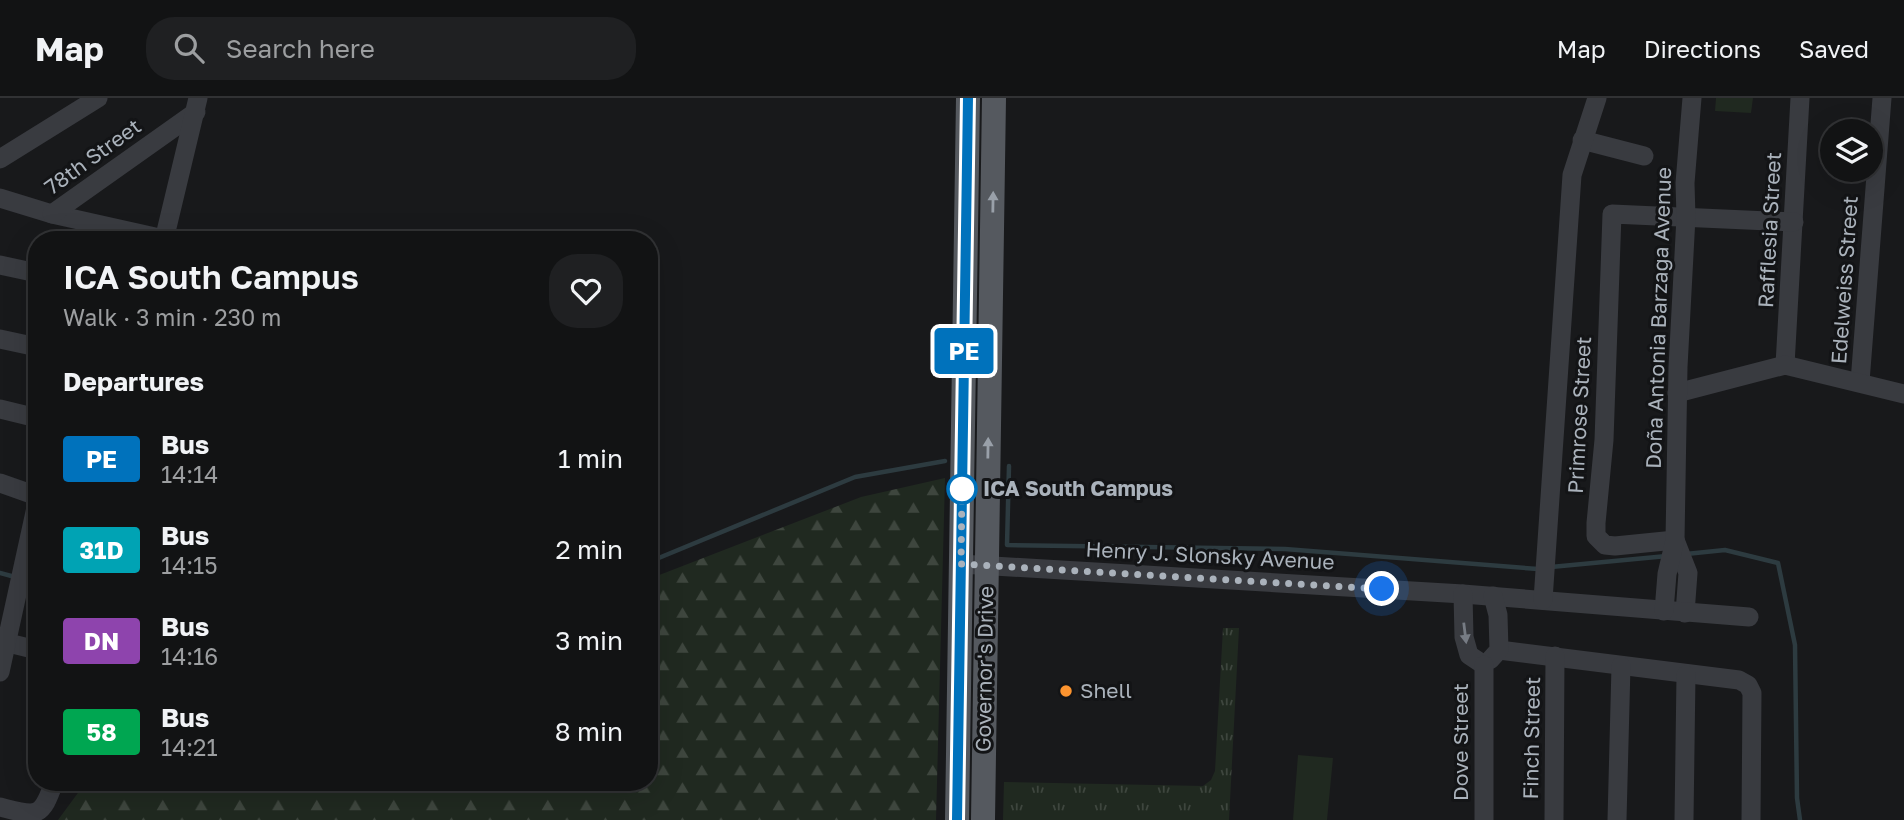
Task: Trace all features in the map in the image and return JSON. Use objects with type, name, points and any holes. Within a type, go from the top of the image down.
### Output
[{"type":"main road","name":"Governor's Drive","points":[[957,820],[968,98]]},
{"type":"main road","name":"Governor's Drive","points":[[984,820],[995,98]]},
{"type":"street","points":[[0,159],[98,98]]},
{"type":"street","points":[[1543,600],[1572,175],[1597,98]]},
{"type":"street","name":"Doña Antonia Barzaga Avenue","points":[[1664,611],[1667,574],[1675,540],[1677,393],[1686,217],[1685,183],[1692,98]]},
{"type":"street","name":"Rafflesia Street","points":[[1785,365],[1800,98]]},
{"type":"street","name":"Edelweiss Street","points":[[1860,382],[1882,98]]},
{"type":"street","points":[[166,231],[197,105]]},
{"type":"street","name":"78th Street","points":[[52,214],[197,105]]},
{"type":"street","points":[[1582,140],[1644,156]]},
{"type":"street","points":[[0,198],[52,214],[128,231]]},
{"type":"street","name":"Primrose Street","points":[[1675,540],[1605,545],[1596,536],[1596,523],[1604,440],[1612,215],[1686,217]]},
{"type":"street","points":[[1686,217],[1794,222]]},
{"type":"street","points":[[0,265],[28,271]]},
{"type":"street","points":[[0,339],[28,345]]},
{"type":"street","points":[[1677,393],[1785,365],[1904,394]]},
{"type":"street","points":[[0,409],[28,416]]},
{"type":"street","points":[[0,483],[28,493]]},
{"type":"street","name":"Doña Antonia Barzaga Avenue","points":[[1675,540],[1688,573],[1685,613]]},
{"type":"street","points":[[0,672],[4,641],[28,543]]},
{"type":"street","name":"Henry J. Slonsky Avenue","points":[[961,564],[1463,593],[1749,617]]},
{"type":"street","name":"Dove Street","points":[[1463,593],[1464,637],[1469,655],[1484,665]]},
{"type":"street","points":[[1493,596],[1498,615],[1499,650],[1739,680],[1748,685],[1752,693],[1751,820]]},
{"type":"street","points":[[4,641],[28,648]]},
{"type":"street","name":"Dove Street","points":[[1485,820],[1484,665],[1499,650]]},
{"type":"street","name":"Finch Street","points":[[1553,820],[1555,656]]},
{"type":"street","points":[[1617,820],[1620,666]]},
{"type":"street","points":[[1684,820],[1686,675]]},
{"type":"street","points":[[0,807],[33,815],[40,813],[51,791]]},
{"type":"green space","points":[[1716,98],[1753,98],[1751,113],[1715,111]]},
{"type":"green space","points":[[945,478],[936,820],[58,820],[79,791],[658,791],[658,576],[861,497]]},
{"type":"green space","points":[[1223,628],[1239,628],[1229,820],[1003,820],[1004,782],[1203,786],[1211,780],[1215,771]]},
{"type":"green space","points":[[1298,755],[1333,758],[1327,820],[1293,820]]},
{"type":"waterway","points":[[658,558],[855,477],[945,461]]},
{"type":"waterway","points":[[1009,466],[1007,545],[1285,549],[1538,569]]},
{"type":"waterway","points":[[1686,554],[1725,550],[1778,563],[1795,645],[1797,798],[1800,820]]},
{"type":"waterway","points":[[1551,567],[1667,556]]},
{"type":"waterway","points":[[0,573],[15,577]]},
{"type":"bus line","name":"PE","points":[[957,820],[968,98]]},
{"type":"place","name":"ICA South Campus","points":[[962,489]]},
{"type":"place","name":"Shell","points":[[1066,691]]},
{"type":"route","points":[[962,489],[961,564],[1382,589]]}]
